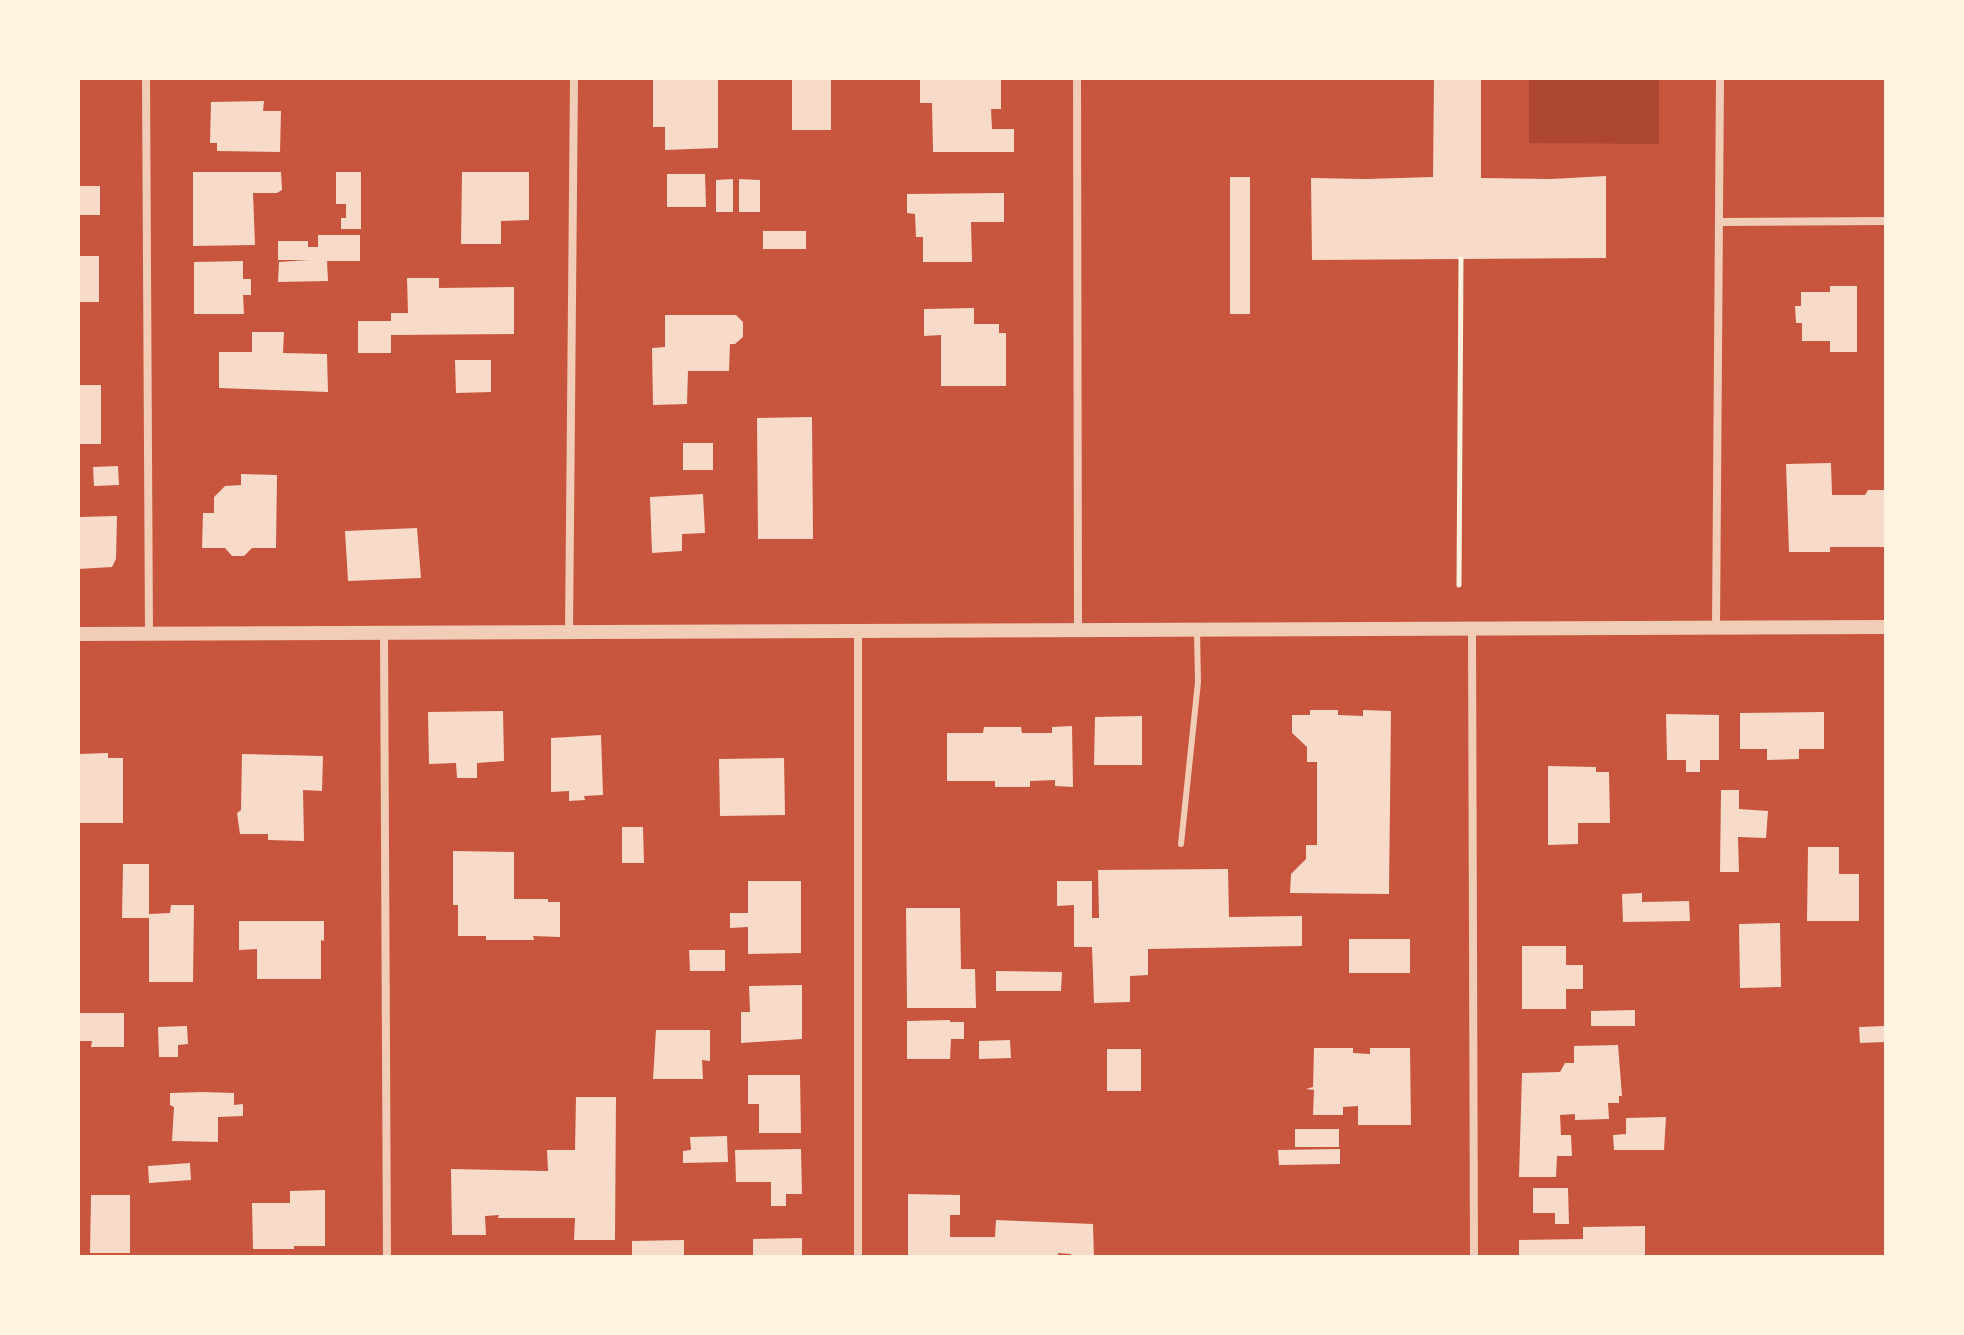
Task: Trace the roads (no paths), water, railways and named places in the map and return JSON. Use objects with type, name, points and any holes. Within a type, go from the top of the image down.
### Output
[{"type":"street","points":[[146,78],[149,635]]},
{"type":"street","points":[[569,633],[574,78]]},
{"type":"street","points":[[1077,78],[1078,631]]},
{"type":"street","points":[[1716,628],[1720,78]]},
{"type":"street","points":[[1719,222],[1886,221]]},
{"type":"street","points":[[78,634],[1886,627]]},
{"type":"street","points":[[1472,631],[1474,1257]]},
{"type":"street","points":[[858,633],[858,1257]]},
{"type":"street","points":[[384,634],[387,1257]]},
{"type":"lane","points":[[1181,844],[1198,682],[1197,631]]}]
